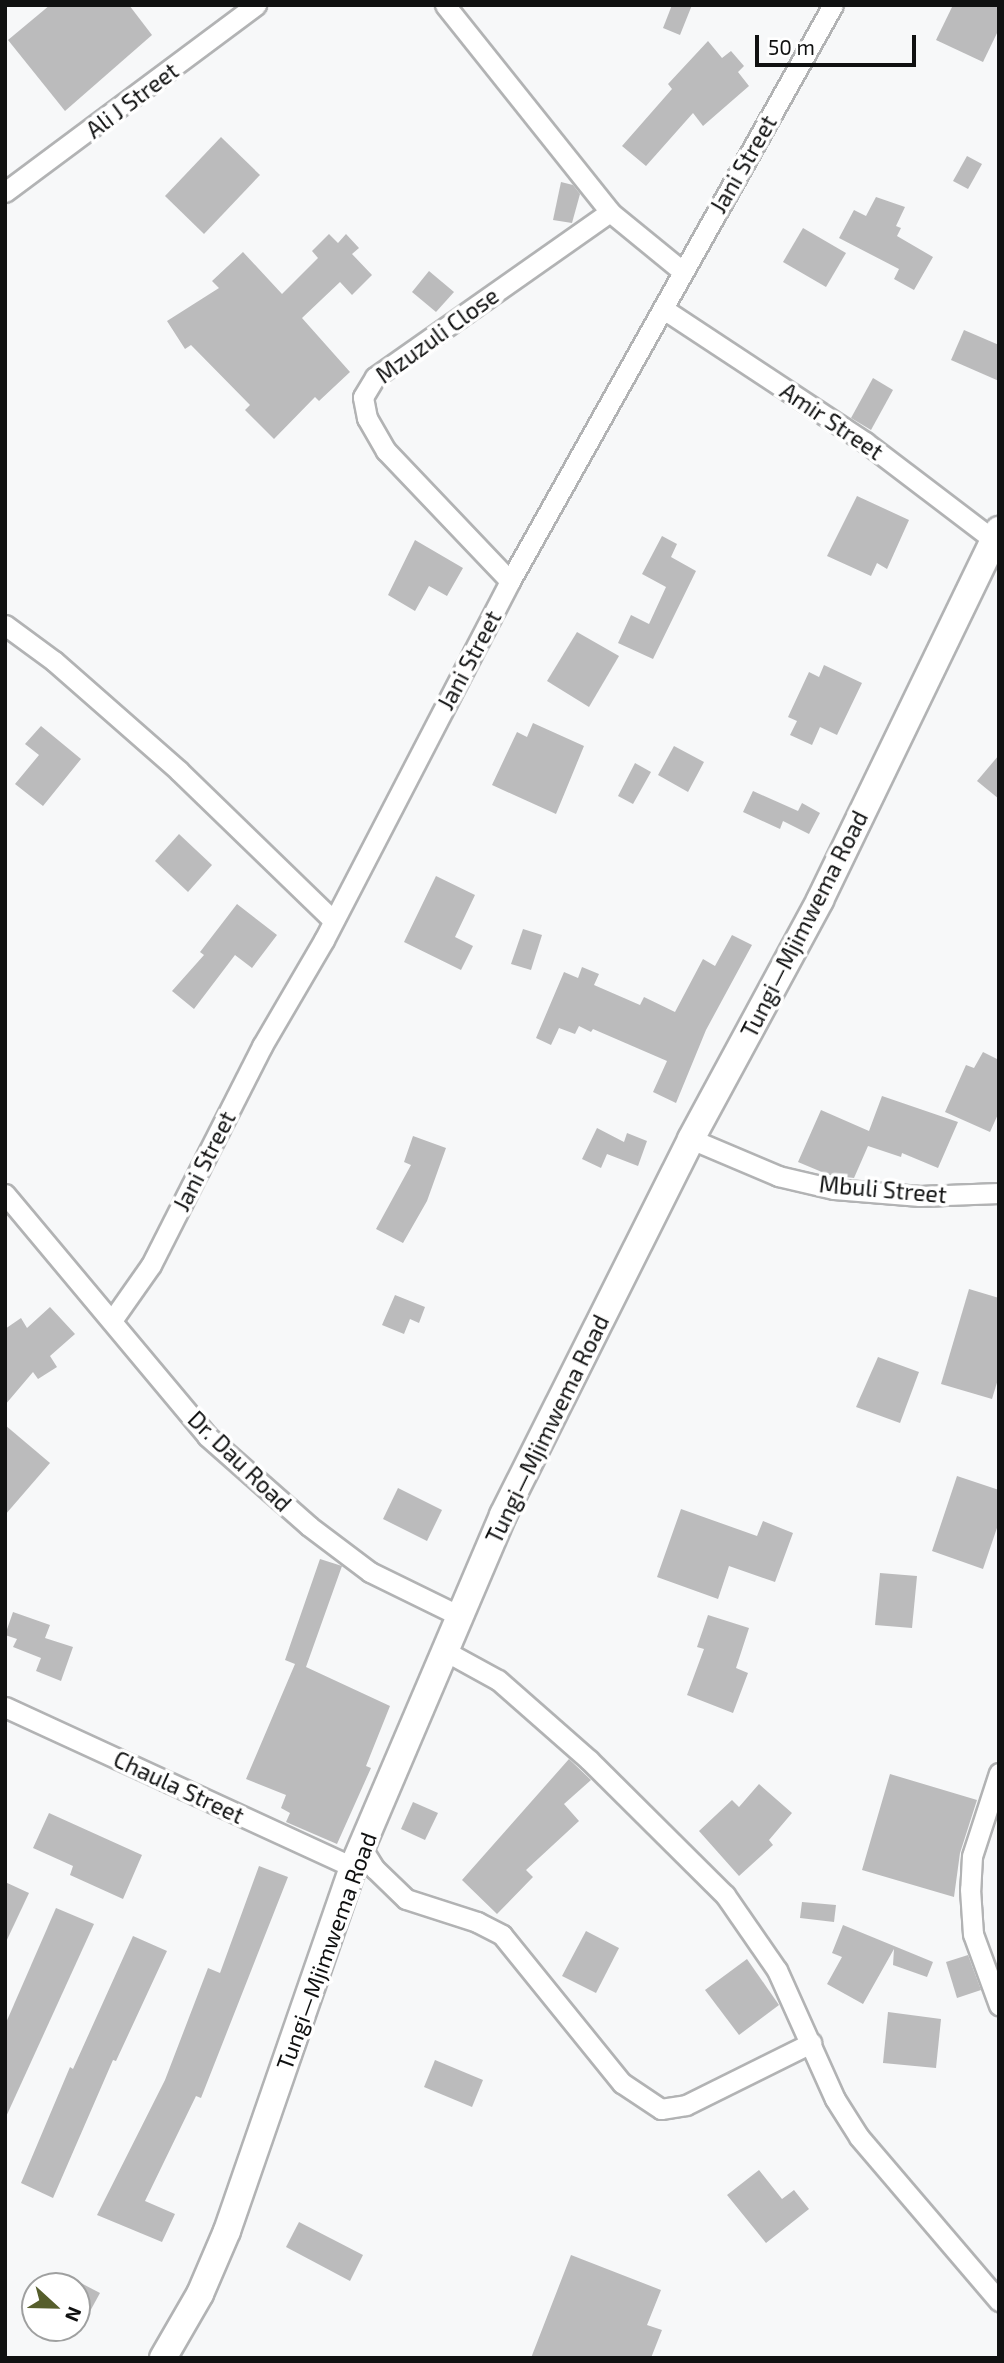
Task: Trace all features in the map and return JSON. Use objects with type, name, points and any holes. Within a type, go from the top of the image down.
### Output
[{"type":"street","name":"Ali J Street","points":[[5,192],[256,5]]},
{"type":"street","points":[[445,5],[610,212],[682,271]]},
{"type":"street","name":"Jani Street","points":[[113,1319],[151,1265],[262,1046],[333,920],[510,581],[665,310],[682,271],[833,5]]},
{"type":"street","name":"Mzuzuli Close","points":[[510,581],[386,451],[367,418],[363,397],[374,377],[610,212]]},
{"type":"street","name":"Amir Street","points":[[665,310],[865,442],[997,538]]},
{"type":"street","name":"Tungi—Mjimwema Road","points":[[163,2358],[200,2294],[227,2231],[357,1857],[503,1515],[691,1139],[821,900],[997,538]]},
{"type":"street","points":[[5,625],[54,660],[178,771],[333,920]]},
{"type":"street","name":"Mbuli Street","points":[[691,1139],[778,1176],[834,1189],[920,1196],[999,1193]]},
{"type":"street","name":"Dr. Dau Road","points":[[5,1194],[113,1319],[207,1436],[309,1526],[370,1572],[460,1616]]},
{"type":"street","points":[[445,1651],[498,1680],[599,1770],[725,1895],[777,1970],[835,2099],[859,2137],[999,2301]]},
{"type":"street","name":"Chaula Street","points":[[5,1707],[357,1857]]},
{"type":"street","points":[[999,1773],[972,1856],[970,1889],[973,1934],[999,2005]]},
{"type":"street","points":[[357,1857],[375,1869],[406,1899],[477,1922],[502,1935],[622,2083],[661,2109],[686,2105],[811,2043]]},
{"type":"building","points":[[50,5],[129,5],[152,35],[65,111],[8,40]]},
{"type":"building","points":[[672,5],[692,5],[680,35],[663,28]]},
{"type":"building","points":[[953,5],[999,5],[999,29],[983,62],[936,40]]},
{"type":"building","points":[[708,41],[722,58],[731,51],[744,66],[738,72],[749,86],[703,126],[693,113],[646,166],[622,146],[672,89],[668,84]]},
{"type":"building","points":[[221,137],[260,175],[204,234],[165,196]]},
{"type":"building","points":[[967,156],[982,164],[968,189],[953,181]]},
{"type":"building","points":[[561,182],[573,185],[580,194],[572,223],[553,220]]},
{"type":"building","points":[[876,197],[905,207],[896,226],[901,228],[897,236],[933,257],[914,290],[894,279],[899,269],[839,238],[854,210],[866,216]]},
{"type":"building","points":[[803,228],[846,253],[826,287],[783,262]]},
{"type":"building","points":[[329,234],[338,243],[346,234],[359,248],[352,254],[372,275],[352,295],[340,282],[302,318],[350,372],[319,401],[315,397],[274,439],[245,410],[250,405],[191,345],[185,349],[167,321],[219,288],[212,281],[243,252],[282,294],[318,258],[312,251]]},
{"type":"building","points":[[429,271],[454,292],[436,312],[412,292]]},
{"type":"building","points":[[964,330],[999,345],[999,381],[951,360]]},
{"type":"building","points":[[873,378],[893,390],[871,430],[851,418]]},
{"type":"building","points":[[857,496],[909,520],[887,569],[877,563],[871,576],[827,556]]},
{"type":"building","points":[[662,536],[677,544],[671,557],[696,571],[653,659],[618,643],[631,615],[649,624],[666,587],[642,574]]},
{"type":"building","points":[[415,540],[463,568],[447,596],[429,586],[415,611],[388,595]]},
{"type":"building","points":[[577,632],[619,656],[589,707],[547,681]]},
{"type":"building","points":[[824,665],[862,683],[837,735],[820,727],[812,745],[790,735],[797,721],[788,717],[809,672],[819,677]]},
{"type":"building","points":[[533,723],[584,746],[556,814],[492,785],[517,732],[527,737]]},
{"type":"building","points":[[41,726],[81,759],[43,806],[15,784],[39,755],[25,744]]},
{"type":"building","points":[[674,746],[704,762],[688,792],[658,775]]},
{"type":"building","points":[[999,755],[999,799],[977,781]]},
{"type":"building","points":[[635,763],[651,772],[633,804],[618,796]]},
{"type":"building","points":[[753,791],[798,811],[802,803],[820,813],[809,834],[783,821],[780,829],[743,812]]},
{"type":"building","points":[[179,834],[212,865],[188,892],[155,861]]},
{"type":"building","points":[[436,876],[475,895],[455,937],[473,946],[461,970],[404,942]]},
{"type":"building","points":[[237,904],[277,935],[252,968],[235,955],[194,1009],[172,991],[204,955],[200,952]]},
{"type":"building","points":[[523,929],[542,935],[531,970],[511,964]]},
{"type":"building","points":[[732,935],[752,945],[706,1030],[676,1103],[653,1092],[667,1061],[593,1029],[591,1032],[579,1026],[575,1034],[559,1028],[551,1045],[536,1038],[564,972],[578,978],[582,967],[599,974],[594,985],[640,1005],[644,997],[675,1012],[703,959],[715,966]]},
{"type":"building","points":[[983,1052],[999,1060],[999,1112],[990,1132],[945,1112],[966,1065],[974,1068]]},
{"type":"building","points":[[882,1096],[958,1122],[938,1168],[902,1153],[901,1157],[868,1146],[854,1178],[829,1175],[798,1162],[821,1110],[869,1131]]},
{"type":"building","points":[[597,1128],[624,1142],[627,1133],[647,1141],[638,1166],[607,1154],[601,1168],[582,1159]]},
{"type":"building","points":[[413,1136],[446,1148],[427,1201],[403,1243],[376,1229],[411,1165],[404,1162]]},
{"type":"building","points":[[969,1289],[999,1298],[999,1376],[992,1399],[941,1384]]},
{"type":"building","points":[[395,1295],[425,1307],[419,1323],[410,1319],[404,1334],[382,1325]]},
{"type":"building","points":[[50,1307],[75,1334],[50,1356],[57,1367],[38,1379],[33,1372],[5,1405],[5,1329],[21,1318],[27,1328]]},
{"type":"building","points":[[878,1357],[919,1372],[900,1423],[856,1407]]},
{"type":"building","points":[[5,1425],[50,1463],[5,1515]]},
{"type":"building","points":[[957,1476],[999,1490],[999,1522],[983,1569],[932,1551]]},
{"type":"building","points":[[398,1488],[442,1510],[427,1541],[383,1519]]},
{"type":"building","points":[[681,1509],[757,1536],[763,1521],[793,1533],[775,1582],[729,1566],[718,1599],[657,1577]]},
{"type":"building","points":[[320,1559],[342,1566],[306,1667],[390,1706],[366,1766],[371,1768],[337,1844],[286,1822],[290,1813],[281,1808],[286,1795],[246,1779],[295,1664],[285,1660]]},
{"type":"building","points":[[880,1573],[917,1576],[912,1628],[875,1625]]},
{"type":"building","points":[[13,1612],[50,1625],[45,1638],[73,1647],[61,1681],[36,1671],[41,1658],[13,1647],[17,1639],[5,1635]]},
{"type":"building","points":[[708,1615],[749,1628],[736,1668],[748,1673],[733,1713],[687,1695],[704,1649],[697,1647]]},
{"type":"building","points":[[569,1759],[591,1780],[564,1804],[579,1821],[526,1870],[533,1877],[497,1914],[462,1880]]},
{"type":"building","points":[[890,1774],[977,1800],[960,1853],[954,1897],[862,1870]]},
{"type":"building","points":[[759,1784],[792,1813],[769,1840],[773,1845],[739,1876],[699,1831],[732,1800],[739,1807]]},
{"type":"building","points":[[413,1802],[438,1813],[425,1840],[401,1829]]},
{"type":"building","points":[[49,1813],[142,1855],[123,1899],[70,1875],[73,1866],[33,1848]]},
{"type":"building","points":[[259,1866],[288,1877],[201,2098],[196,2096],[145,2201],[175,2214],[162,2242],[97,2215],[165,2080],[208,1968],[220,1973]]},
{"type":"building","points":[[5,1882],[29,1893],[5,1944]]},
{"type":"building","points":[[802,1902],[836,1905],[834,1922],[800,1918]]},
{"type":"building","points":[[56,1908],[94,1924],[5,2119],[5,2025]]},
{"type":"building","points":[[843,1925],[933,1962],[927,1977],[893,1965],[894,1949],[863,2004],[827,1984],[842,1957],[832,1953]]},
{"type":"building","points":[[586,1931],[619,1948],[596,1993],[562,1976]]},
{"type":"building","points":[[133,1936],[167,1951],[116,2061],[113,2060],[53,2198],[21,2183],[70,2067],[73,2069]]},
{"type":"building","points":[[968,1955],[981,1990],[957,1998],[946,1962]]},
{"type":"building","points":[[747,1959],[779,2005],[739,2035],[705,1990]]},
{"type":"building","points":[[888,2012],[941,2019],[936,2068],[883,2063]]},
{"type":"building","points":[[435,2060],[483,2080],[472,2107],[424,2087]]},
{"type":"building","points":[[759,2170],[782,2199],[794,2190],[809,2209],[766,2243],[727,2195]]},
{"type":"building","points":[[299,2222],[363,2255],[350,2281],[286,2247]]},
{"type":"building","points":[[571,2255],[661,2290],[647,2325],[662,2330],[651,2358],[531,2358]]},
{"type":"building","points":[[91,2288],[100,2293],[91,2309]]}]
